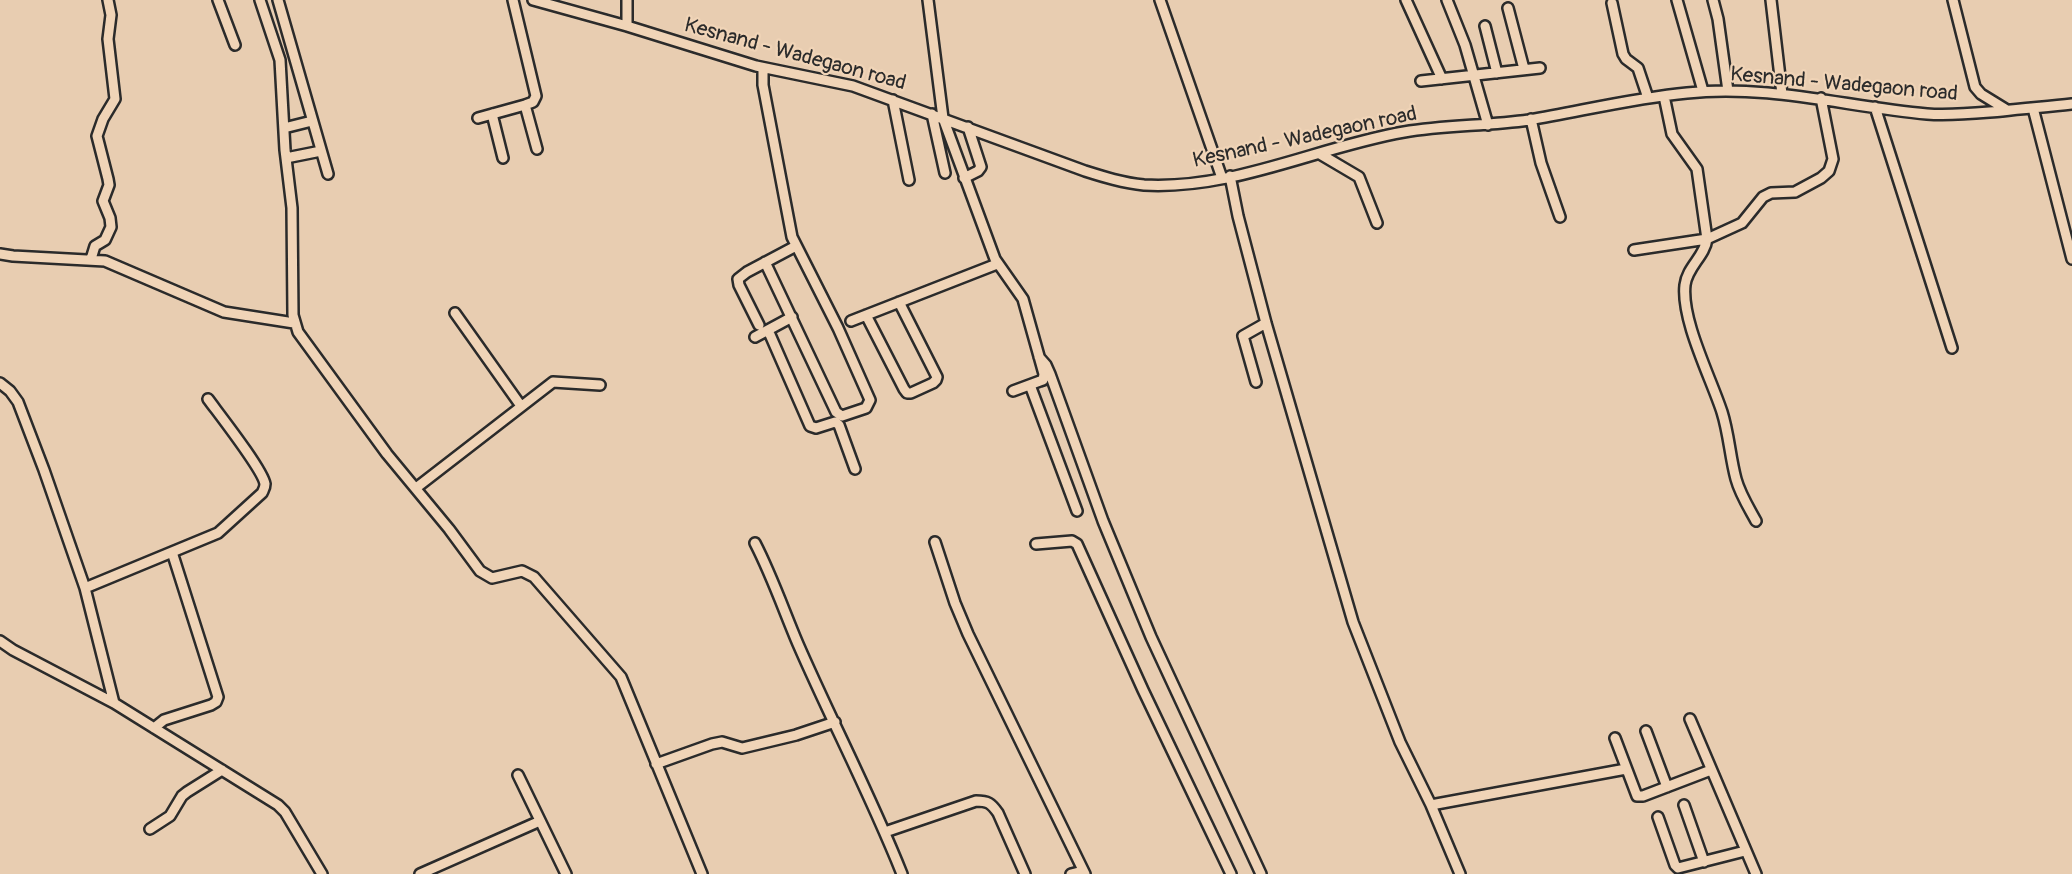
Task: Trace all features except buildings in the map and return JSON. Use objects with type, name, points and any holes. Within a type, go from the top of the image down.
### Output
[{"type":"street","points":[[91,259],[95,246],[105,240],[111,226],[103,201],[109,185],[97,136],[114,99],[108,39],[111,15],[108,0]]},
{"type":"street","points":[[218,0],[235,45]]},
{"type":"street","points":[[260,0],[279,56],[292,208],[294,323],[303,340],[352,409],[480,571],[492,578],[522,571],[534,577],[616,670],[702,874]]},
{"type":"street","points":[[278,0],[328,174]]},
{"type":"street","points":[[478,118],[533,102],[536,96],[513,0]]},
{"type":"street","name":"Kesnand - Wadegaon road","points":[[533,0],[763,68],[853,86],[1113,180],[1141,185],[1161,185],[1226,177],[1270,168],[1378,137],[1405,132],[1488,125],[1703,91],[1782,94],[1821,98],[1875,108],[1953,115],[2072,104]]},
{"type":"street","points":[[627,0],[627,26]]},
{"type":"street","points":[[928,0],[942,118],[997,264],[1023,299],[1040,357],[1044,377],[1040,381],[1013,391]]},
{"type":"street","points":[[1161,0],[1226,177],[1353,622],[1400,742],[1431,805],[1460,874]]},
{"type":"street","points":[[1406,0],[1442,79]]},
{"type":"street","points":[[1447,0],[1461,32],[1488,125]]},
{"type":"street","points":[[1677,0],[1703,91]]},
{"type":"street","points":[[1713,0],[1718,18],[1728,91]]},
{"type":"street","points":[[1771,0],[1782,94]]},
{"type":"street","points":[[1953,0],[1975,87],[1981,94],[2007,110]]},
{"type":"street","points":[[1612,3],[1623,54],[1638,68],[1648,98]]},
{"type":"street","points":[[1508,8],[1524,69]]},
{"type":"street","points":[[1485,26],[1497,73]]},
{"type":"street","points":[[279,56],[293,50]]},
{"type":"street","points":[[763,68],[763,85],[788,218],[796,246],[838,328],[870,400],[866,408],[835,422],[816,428],[810,426],[768,330]]},
{"type":"street","points":[[1421,81],[1540,68]]},
{"type":"street","points":[[1664,96],[1672,134],[1697,169],[1707,240],[1706,246],[1687,278],[1685,293],[1687,306],[1697,346],[1726,426],[1736,478],[1756,521]]},
{"type":"street","points":[[1634,250],[1707,240],[1742,224],[1762,197],[1795,192],[1821,178],[1829,171],[1833,159],[1821,98]]},
{"type":"street","points":[[893,100],[909,180]]},
{"type":"street","points":[[525,105],[537,149]]},
{"type":"street","points":[[1875,108],[1952,348]]},
{"type":"street","points":[[2033,108],[2072,259]]},
{"type":"street","points":[[492,114],[503,158]]},
{"type":"street","points":[[932,114],[945,173]]},
{"type":"street","points":[[1531,119],[1541,163],[1560,217]]},
{"type":"street","points":[[284,128],[312,121]]},
{"type":"street","points":[[964,178],[981,167],[968,127]]},
{"type":"street","points":[[286,158],[321,151]]},
{"type":"street","points":[[1320,154],[1359,177],[1377,223]]},
{"type":"street","points":[[759,325],[738,279],[796,246]]},
{"type":"street","points":[[0,254],[91,259],[114,264],[224,312],[294,323]]},
{"type":"street","points":[[765,262],[836,412],[855,469]]},
{"type":"street","points":[[851,321],[997,264]]},
{"type":"street","points":[[866,315],[904,389],[907,393],[911,393],[933,383],[937,377],[899,302]]},
{"type":"street","points":[[454,313],[521,406]]},
{"type":"street","points":[[755,337],[792,316]]},
{"type":"street","points":[[1256,382],[1243,338],[1245,334],[1266,322]]},
{"type":"street","points":[[1040,357],[1050,374],[1103,521],[1151,637],[1261,874]]},
{"type":"street","points":[[416,488],[553,382],[600,385]]},
{"type":"street","points":[[0,383],[18,402],[44,470],[85,588],[114,703]]},
{"type":"street","points":[[1030,385],[1077,510]]},
{"type":"street","points":[[85,588],[218,533],[262,493],[265,487],[258,469],[208,399]]},
{"type":"street","points":[[1036,544],[1072,541],[1077,544],[1143,690],[1231,874]]},
{"type":"street","points":[[936,542],[955,603],[968,634],[1084,872],[1071,874]]},
{"type":"street","points":[[755,543],[798,645],[885,832],[902,874]]},
{"type":"street","points":[[154,728],[164,720],[211,705],[218,697],[172,552]]},
{"type":"street","points":[[0,641],[114,703],[278,805],[285,812],[322,874]]},
{"type":"street","points":[[1690,719],[1756,874]]},
{"type":"street","points":[[656,764],[712,744],[722,742],[742,748],[796,735],[835,722]]},
{"type":"street","points":[[1646,731],[1667,787]]},
{"type":"street","points":[[1615,738],[1637,796],[1643,796],[1711,770]]},
{"type":"street","points":[[1431,805],[1626,769]]},
{"type":"street","points":[[150,829],[171,816],[182,796],[222,770]]},
{"type":"street","points":[[518,775],[566,874]]},
{"type":"street","points":[[885,832],[976,801],[987,801],[998,813],[1025,874]]},
{"type":"street","points":[[1684,805],[1704,862]]},
{"type":"street","points":[[1658,817],[1676,867],[1680,868],[1745,850]]},
{"type":"street","points":[[420,874],[540,821]]}]
